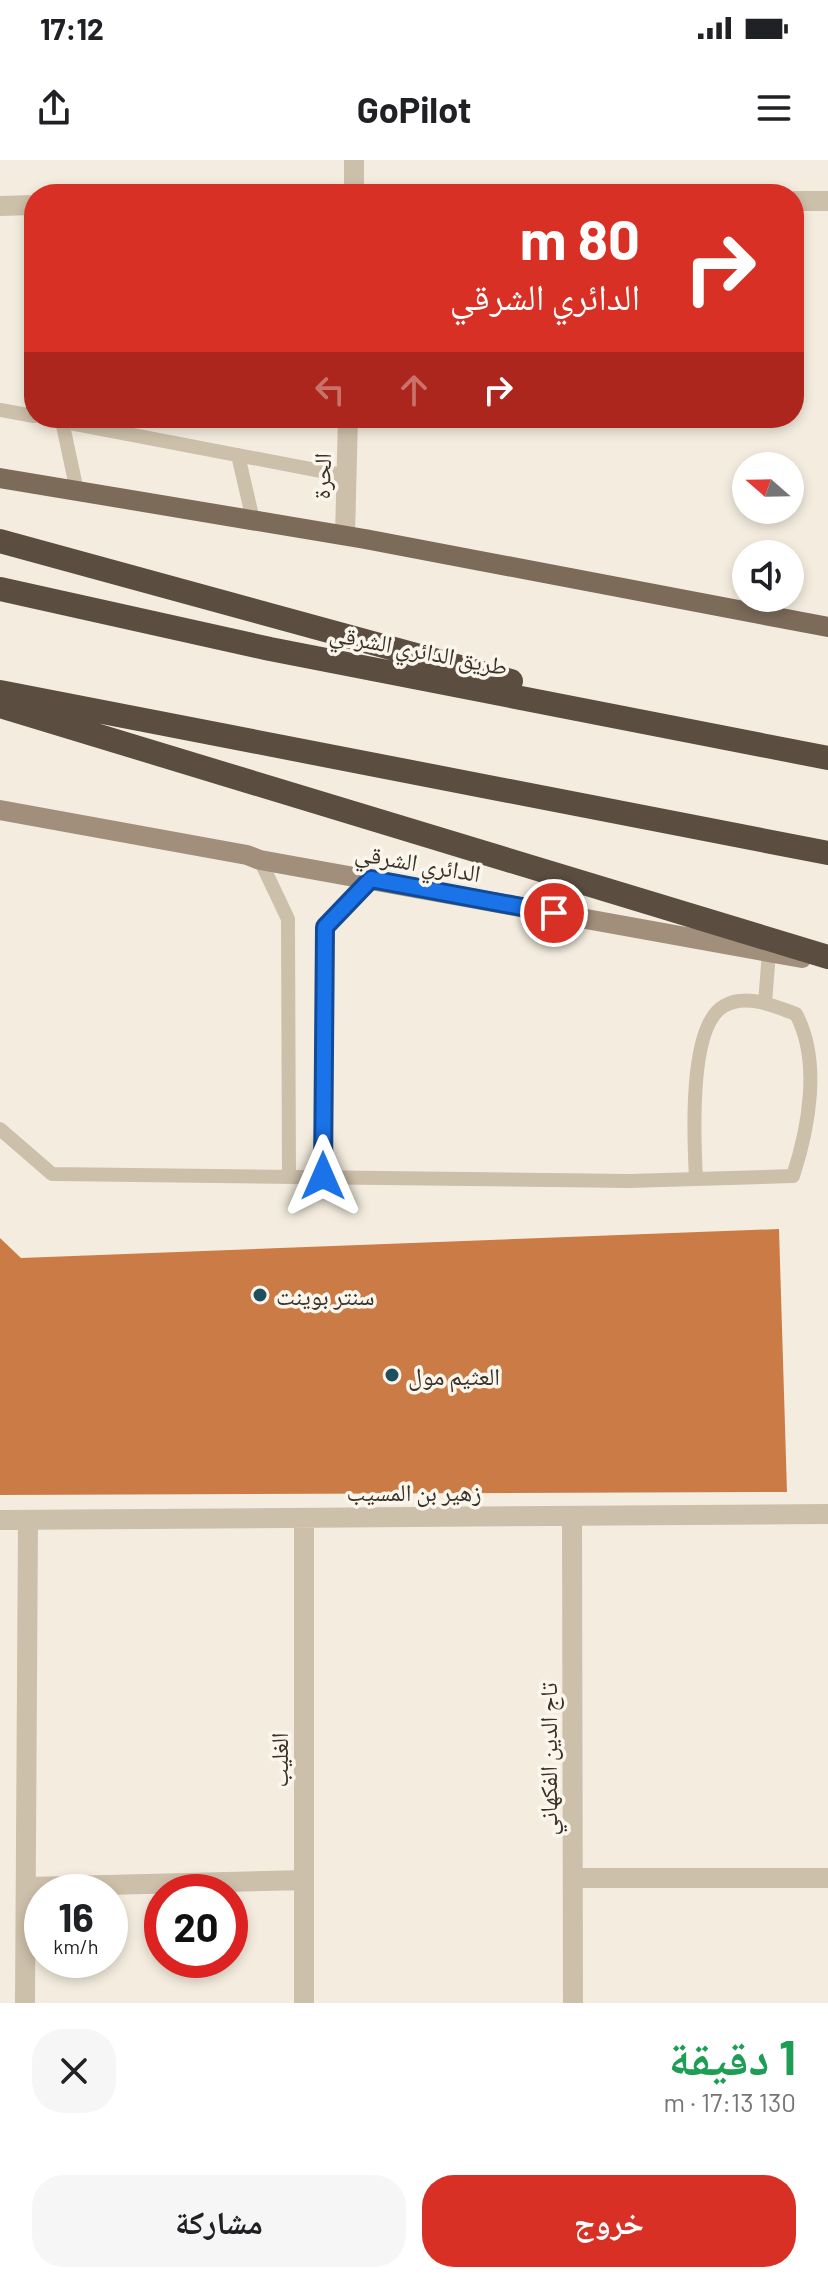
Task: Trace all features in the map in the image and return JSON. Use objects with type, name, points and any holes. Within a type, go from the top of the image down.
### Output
[{"type":"highway","points":[[0,541],[703,734]]},
{"type":"highway","name":"طريق الدائري الشرقي","points":[[0,589],[270,649],[828,758]]},
{"type":"highway","points":[[0,692],[828,853]]},
{"type":"highway","points":[[0,706],[828,957]]},
{"type":"main road","points":[[0,478],[345,535],[828,627]]},
{"type":"main road","name":"الدائري الشرقي","points":[[0,810],[828,963]]},
{"type":"street","points":[[354,160],[354,184]]},
{"type":"street","points":[[804,201],[828,201]]},
{"type":"street","points":[[0,206],[24,205]]},
{"type":"street","name":"الحرة","points":[[345,535],[348,428]]},
{"type":"street","name":"زهير بن المسيب","points":[[0,1520],[828,1514]]},
{"type":"street","name":"تاج الدين الفكهاني","points":[[572,1516],[573,2003]]},
{"type":"street","name":"الغليب","points":[[304,1518],[304,2003]]},
{"type":"street","points":[[26,1874],[28,1520]]},
{"type":"street","points":[[573,1878],[828,1878]]},
{"type":"street","points":[[128,1884],[304,1880]]},
{"type":"street","points":[[25,1978],[25,2003]]},
{"type":"lane","points":[[0,410],[24,414]]},
{"type":"lane","points":[[64,428],[77,491]]},
{"type":"lane","points":[[98,428],[347,476]]},
{"type":"lane","points":[[238,455],[253,520]]},
{"type":"lane","points":[[260,860],[288,919],[289,1177]]},
{"type":"lane","points":[[323,1176],[325,927],[371,879]]},
{"type":"lane","points":[[765,1003],[769,952]]},
{"type":"lane","points":[[0,1129],[52,1174],[629,1181],[696,1179],[793,1176],[800,1155],[807,1111],[810,1064],[804,1029],[796,1014],[765,1003],[744,1001],[726,1004],[711,1015],[705,1031],[693,1105],[696,1179]]},
{"type":"building","name":"العثيم مول","points":[[779,1229],[787,1492],[0,1495],[0,1238],[21,1258]]},
{"type":"place","name":"سنتر بوينت","points":[[260,1295]]},
{"type":"place","name":"العثيم مول","points":[[392,1375]]},
{"type":"route","points":[[323,1176],[325,927],[371,879],[554,913]]}]
